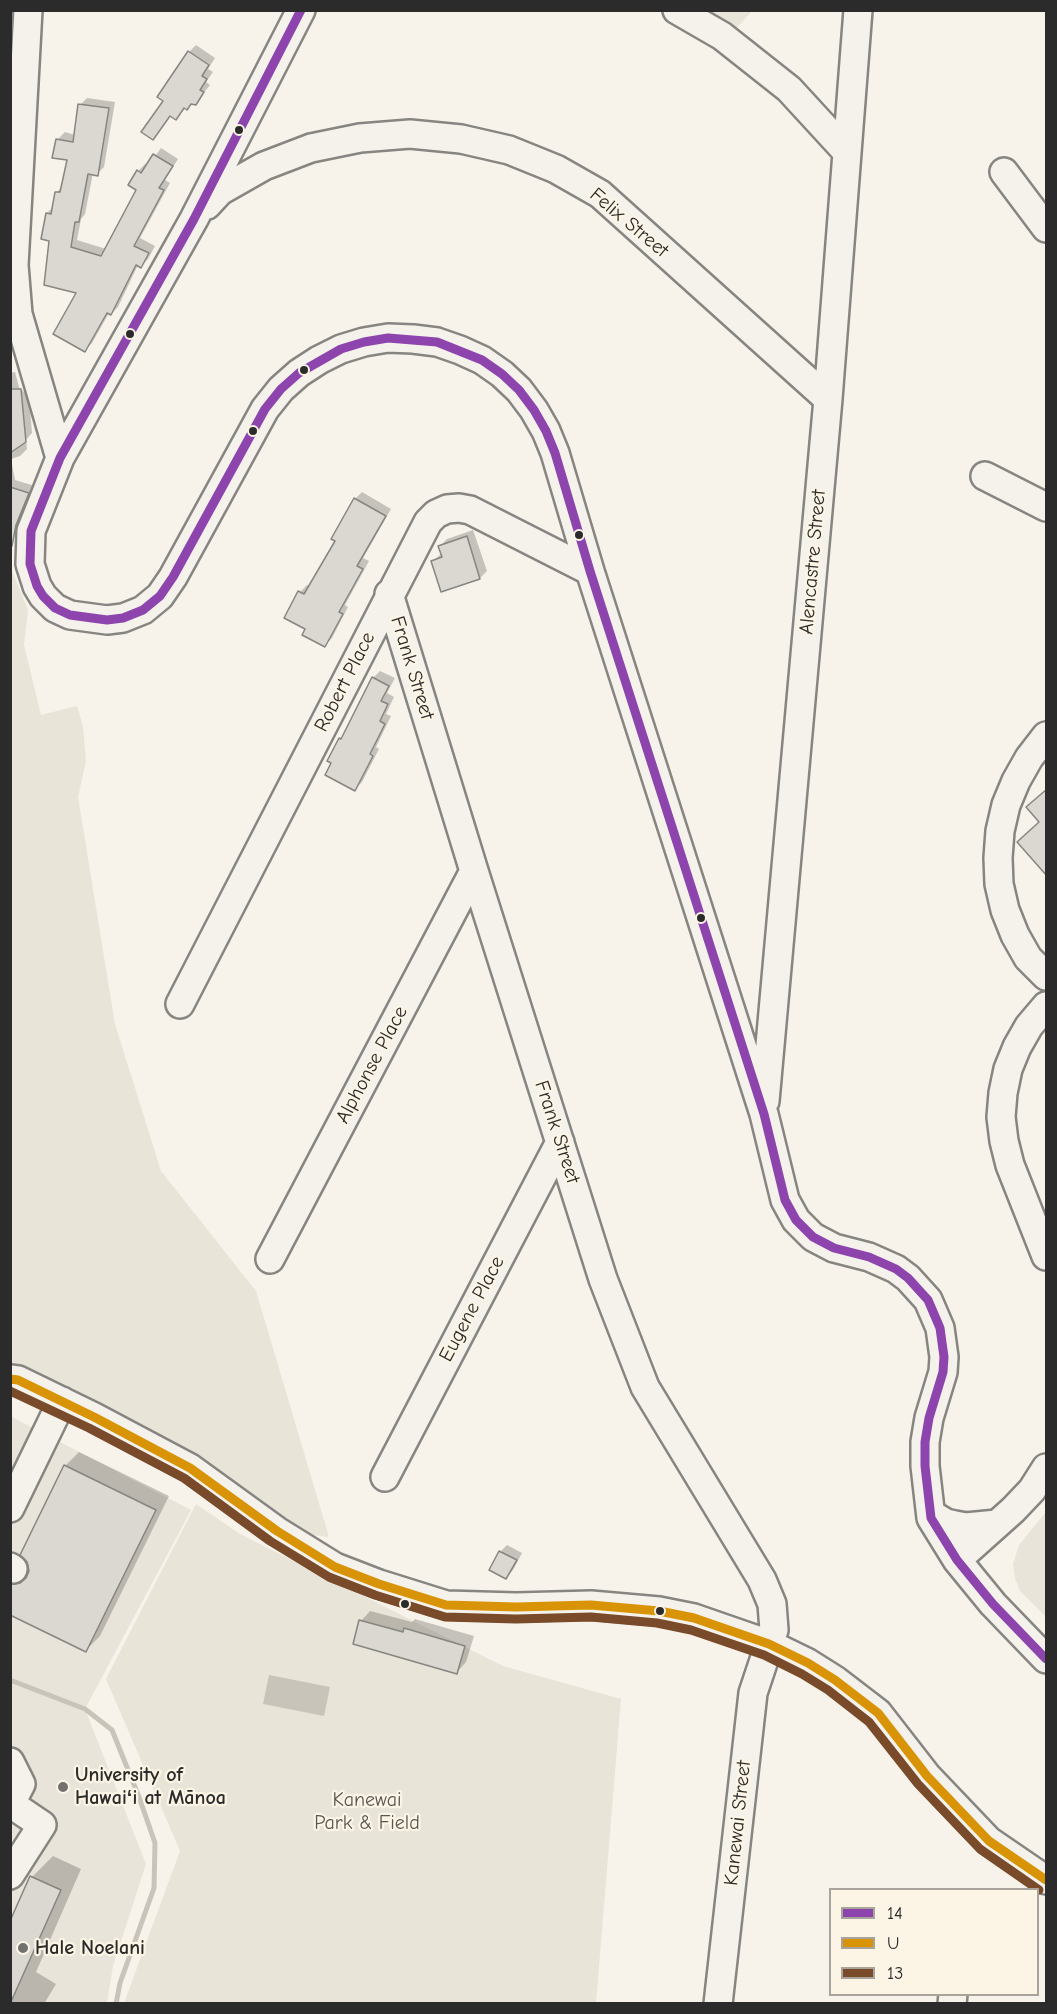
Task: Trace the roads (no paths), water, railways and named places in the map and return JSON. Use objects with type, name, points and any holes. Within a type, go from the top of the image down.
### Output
[{"type":"street","points":[[28,10],[14,265],[18,314],[60,459]]},
{"type":"street","points":[[301,10],[194,219],[60,459],[32,531],[29,552],[34,578],[43,596],[55,608],[69,615],[99,620],[123,618],[143,610],[160,596],[166,587],[265,409],[281,389],[299,373],[326,356],[364,342],[388,339],[437,342],[467,353],[501,374],[519,390],[546,430],[555,453],[590,571],[764,1114],[781,1188],[790,1210],[804,1229],[823,1243],[869,1257],[896,1269],[919,1288],[935,1314],[942,1335],[944,1357],[943,1372],[929,1418],[926,1442],[925,1466],[932,1518],[957,1560],[993,1605],[1047,1659]]},
{"type":"street","points":[[677,10],[722,36],[789,89],[846,151]]},
{"type":"street","name":"Alencastre Street","points":[[764,1114],[828,399],[858,10]]},
{"type":"street","name":"Felix Street","points":[[194,219],[220,191],[264,166],[311,148],[350,140],[410,134],[460,139],[509,150],[556,169],[600,194],[828,399]]},
{"type":"street","points":[[1004,172],[1047,228]]},
{"type":"street","points":[[985,476],[1047,507]]},
{"type":"street","name":"Robert Place","points":[[180,1004],[428,522],[441,511],[453,508],[470,510],[590,571]]},
{"type":"street","name":"Frank Street","points":[[389,594],[603,1279],[645,1387],[768,1592],[774,1624],[769,1644]]},
{"type":"street","points":[[1047,736],[1029,758],[1009,797],[1000,831],[998,858],[999,884],[1015,935],[1028,958],[1047,976]]},
{"type":"street","name":"Alphonse Place","points":[[270,1258],[474,871]]},
{"type":"street","points":[[1047,1006],[1029,1026],[1017,1047],[1006,1077],[1002,1117],[1004,1141],[1010,1165],[1047,1256]]},
{"type":"street","name":"Eugene Place","points":[[385,1477],[560,1142]]},
{"type":"street","points":[[10,1379],[18,1380],[62,1401],[190,1468],[277,1531],[335,1567],[379,1584],[446,1605],[516,1607],[591,1605],[659,1611],[694,1618],[769,1644],[808,1663],[835,1680],[878,1713],[927,1776],[989,1841],[1047,1881]]},
{"type":"street","points":[[10,1508],[62,1401]]},
{"type":"street","points":[[957,1560],[1032,1490],[1047,1468]]},
{"type":"street","points":[[931,1514],[946,1523],[966,1527],[997,1524]]},
{"type":"street","points":[[993,1605],[985,1567],[989,1538],[997,1524]]},
{"type":"street","name":"Kanewai Street","points":[[718,2004],[753,1693],[769,1644]]},
{"type":"street","points":[[10,1762],[21,1784],[11,1805],[42,1824],[10,1875]]},
{"type":"waterway","points":[[10,1680],[85,1709],[112,1730],[155,1843],[154,1888],[120,1983],[116,2004]]},
{"type":"place","name":"University of Hawaiʻi at Mānoa","points":[[63,1787]]},
{"type":"place","name":"Hale Noelani","points":[[23,1948]]},
{"type":"park label","name":"Kanewai Park & Field","points":[[367,1812]]}]
